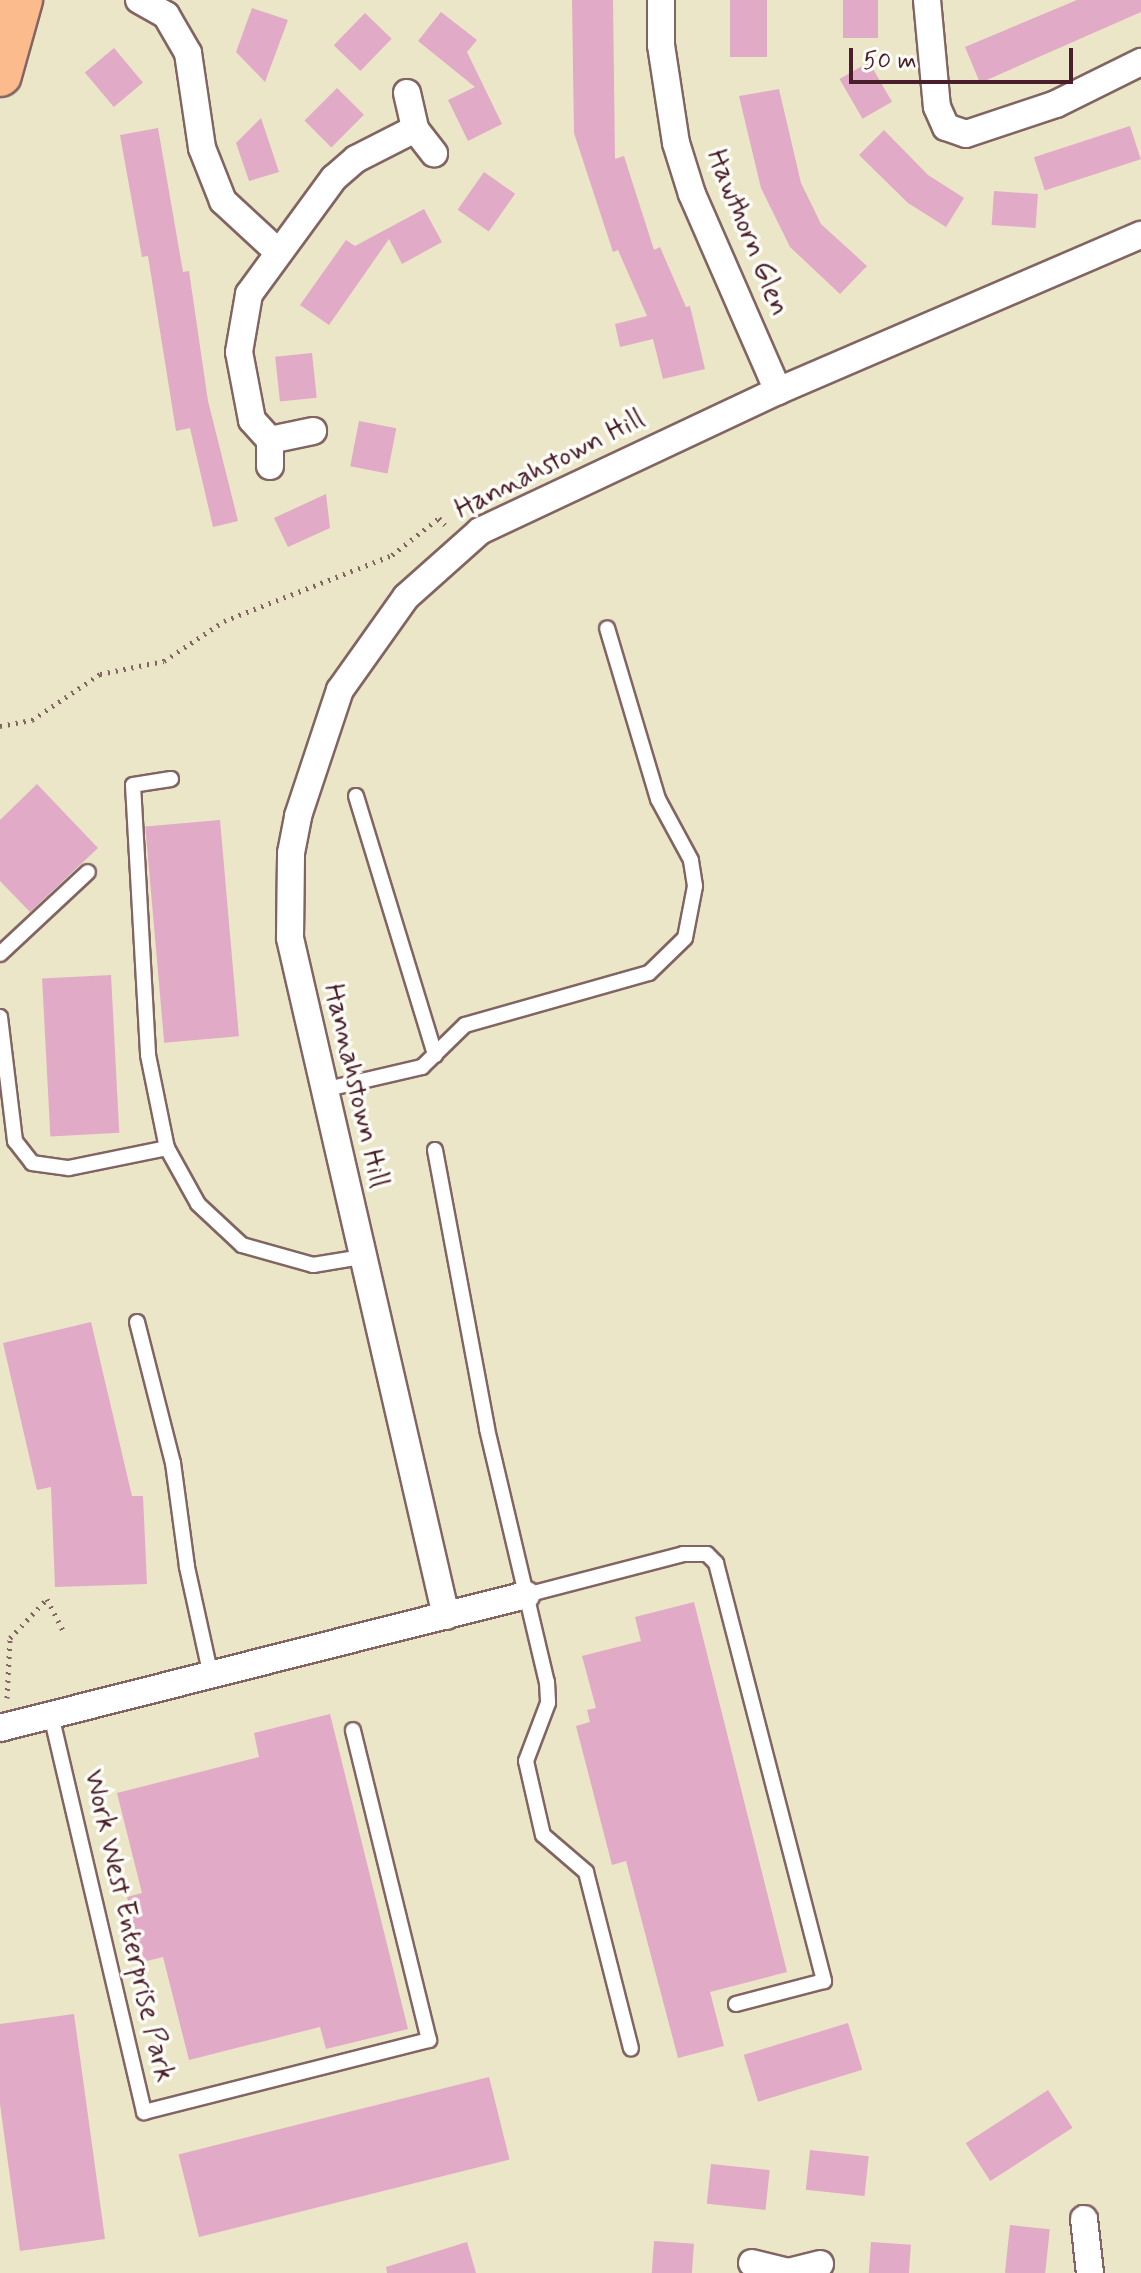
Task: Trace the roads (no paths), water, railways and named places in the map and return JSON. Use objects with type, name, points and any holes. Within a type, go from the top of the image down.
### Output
[{"type":"main road","points":[[0,75],[21,0]]},
{"type":"street","points":[[139,0],[176,7],[188,53],[209,173],[223,201],[276,250]]},
{"type":"street","name":"Hawthorn Glen","points":[[661,0],[661,45],[676,143],[692,194],[778,391]]},
{"type":"street","points":[[927,0],[937,107],[946,127],[966,134],[1056,104],[1141,62]]},
{"type":"street","points":[[407,93],[415,129],[434,153]]},
{"type":"street","points":[[313,431],[270,453],[252,420],[239,352],[249,294],[276,250],[334,178],[356,159],[415,129]]},
{"type":"street","name":"Hannahstown Hill","points":[[446,1616],[290,938],[291,853],[321,733],[360,657],[406,597],[463,544],[519,510],[778,391],[1141,235]]},
{"type":"street","points":[[2,1728],[526,1595]]},
{"type":"street","points":[[1084,2219],[1090,2273]]},
{"type":"street","points":[[752,2263],[788,2273],[820,2264]]},
{"type":"lane","points":[[323,1090],[422,1067],[465,1025],[649,973],[685,938],[695,886],[691,860],[658,799],[607,628]]},
{"type":"lane","points":[[171,779],[133,785],[148,1055],[167,1148],[198,1204],[219,1229],[242,1245],[313,1265],[362,1257]]},
{"type":"lane","points":[[356,796],[435,1055]]},
{"type":"lane","points":[[0,954],[88,872]]},
{"type":"lane","points":[[0,1017],[15,1141],[32,1163],[69,1168],[167,1148]]},
{"type":"lane","points":[[435,1150],[487,1429],[547,1682],[548,1703],[526,1761],[543,1835],[586,1872],[631,2048]]},
{"type":"lane","points":[[137,1322],[173,1463],[187,1567],[211,1676]]},
{"type":"lane","points":[[526,1595],[683,1554],[707,1554],[716,1563],[824,1981],[736,2004]]},
{"type":"lane","name":"Work West Enterprise Park","points":[[51,1715],[144,2112],[429,2040],[353,1730]]}]
